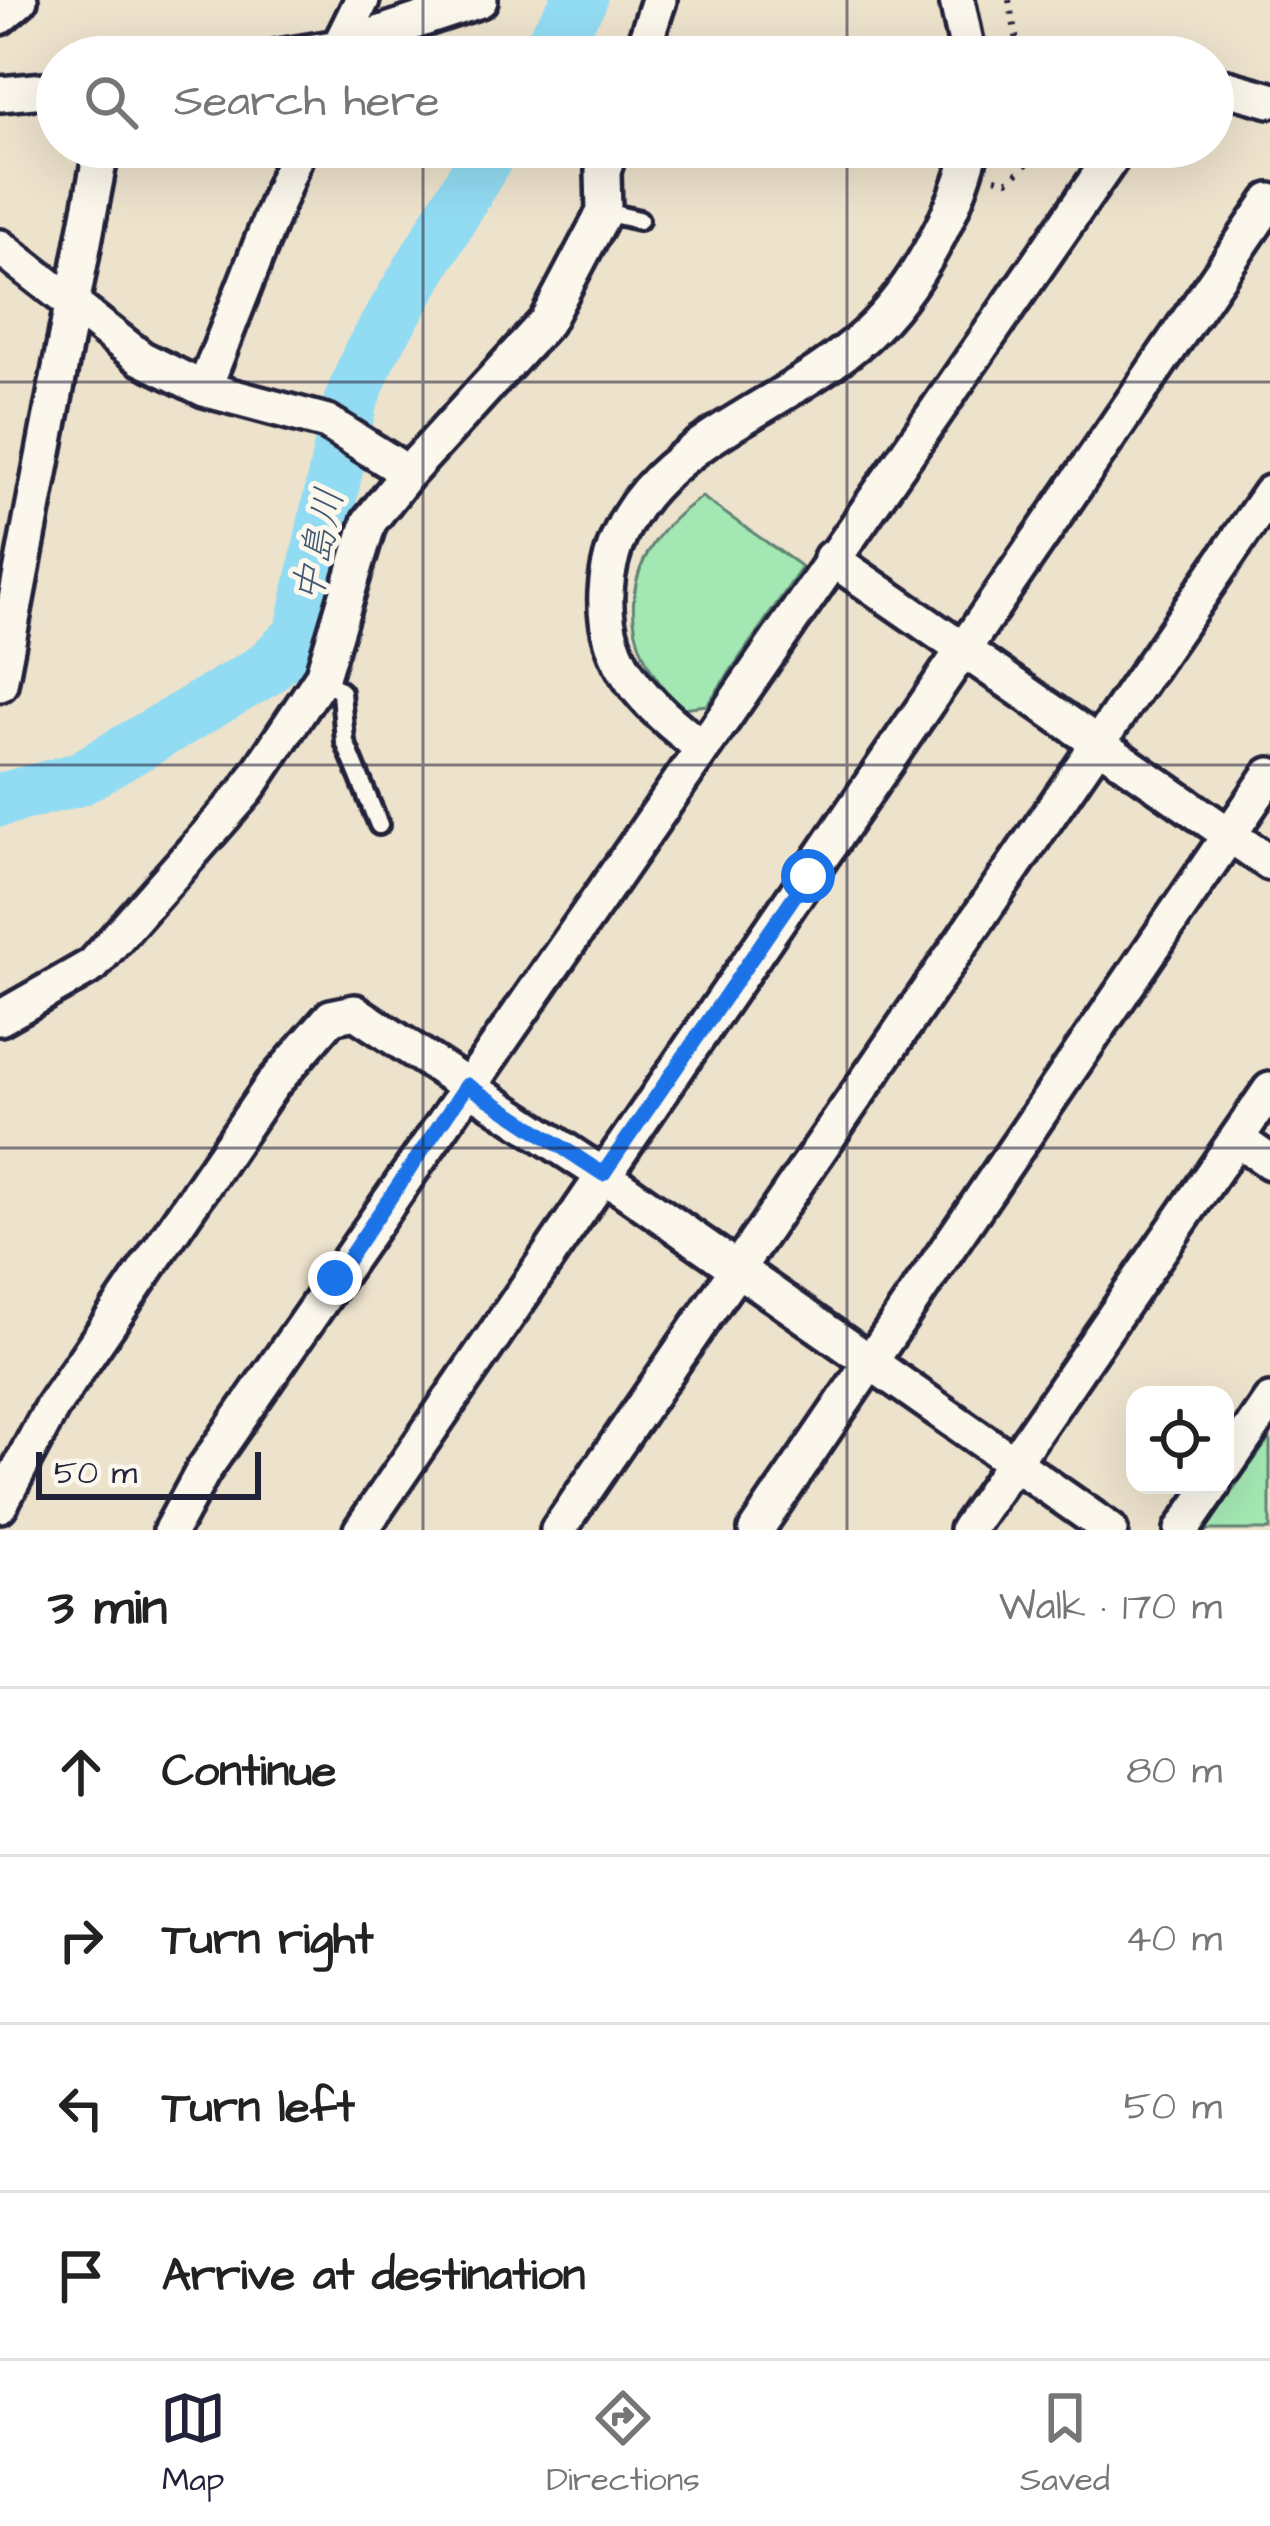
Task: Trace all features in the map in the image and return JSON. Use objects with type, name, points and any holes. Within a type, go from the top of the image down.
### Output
[{"type":"street","points":[[0,17],[20,0]]},
{"type":"street","points":[[345,36],[362,0]]},
{"type":"street","points":[[381,36],[480,0]]},
{"type":"street","points":[[647,36],[659,0]]},
{"type":"street","points":[[957,0],[965,36]]},
{"type":"street","points":[[1234,90],[1270,100]]},
{"type":"street","points":[[0,94],[36,91]]},
{"type":"street","points":[[0,684],[98,168]]},
{"type":"street","points":[[204,389],[291,168]]},
{"type":"street","points":[[0,1018],[93,965],[246,791],[322,677],[369,521],[407,472],[547,322],[604,212],[604,168]]},
{"type":"street","points":[[701,747],[648,705],[616,662],[605,612],[608,566],[621,524],[644,489],[680,460],[868,334],[935,244],[975,168]]},
{"type":"street","points":[[171,1530],[203,1471],[467,1085],[1104,168]]},
{"type":"street","points":[[362,1530],[1270,201]]},
{"type":"street","points":[[0,247],[74,310],[141,358],[204,389],[327,422],[407,472]]},
{"type":"street","points":[[558,1530],[1270,493]]},
{"type":"street","points":[[832,558],[1270,863]]},
{"type":"street","points":[[756,1530],[1270,775]]},
{"type":"street","points":[[0,1505],[77,1369],[272,1085],[331,1017],[355,1012],[603,1174],[1110,1530]]},
{"type":"street","points":[[967,1530],[1270,1090]]},
{"type":"street","points":[[1237,1139],[1270,1162]]},
{"type":"street","points":[[1234,1454],[1270,1401]]},
{"type":"street","points":[[1182,1530],[1207,1494]]},
{"type":"lane","points":[[604,212],[639,220]]},
{"type":"lane","points":[[322,677],[341,692],[345,742],[379,825]]},
{"type":"path","points":[[1009,0],[1016,36]]},
{"type":"path","points":[[989,168],[1008,181],[1023,168]]},
{"type":"green space","points":[[702,497],[802,567],[707,705],[682,708],[643,654],[634,597],[640,570],[654,543]]},
{"type":"green space","points":[[1270,1438],[1270,1530],[1204,1530]]},
{"type":"waterway","name":"中島川","points":[[557,36],[580,0]]},
{"type":"waterway","name":"中島川","points":[[0,800],[79,779],[265,670],[301,635],[350,403],[369,356],[480,168]]},
{"type":"route","points":[[335,1278],[467,1085],[603,1174],[808,876]]}]
